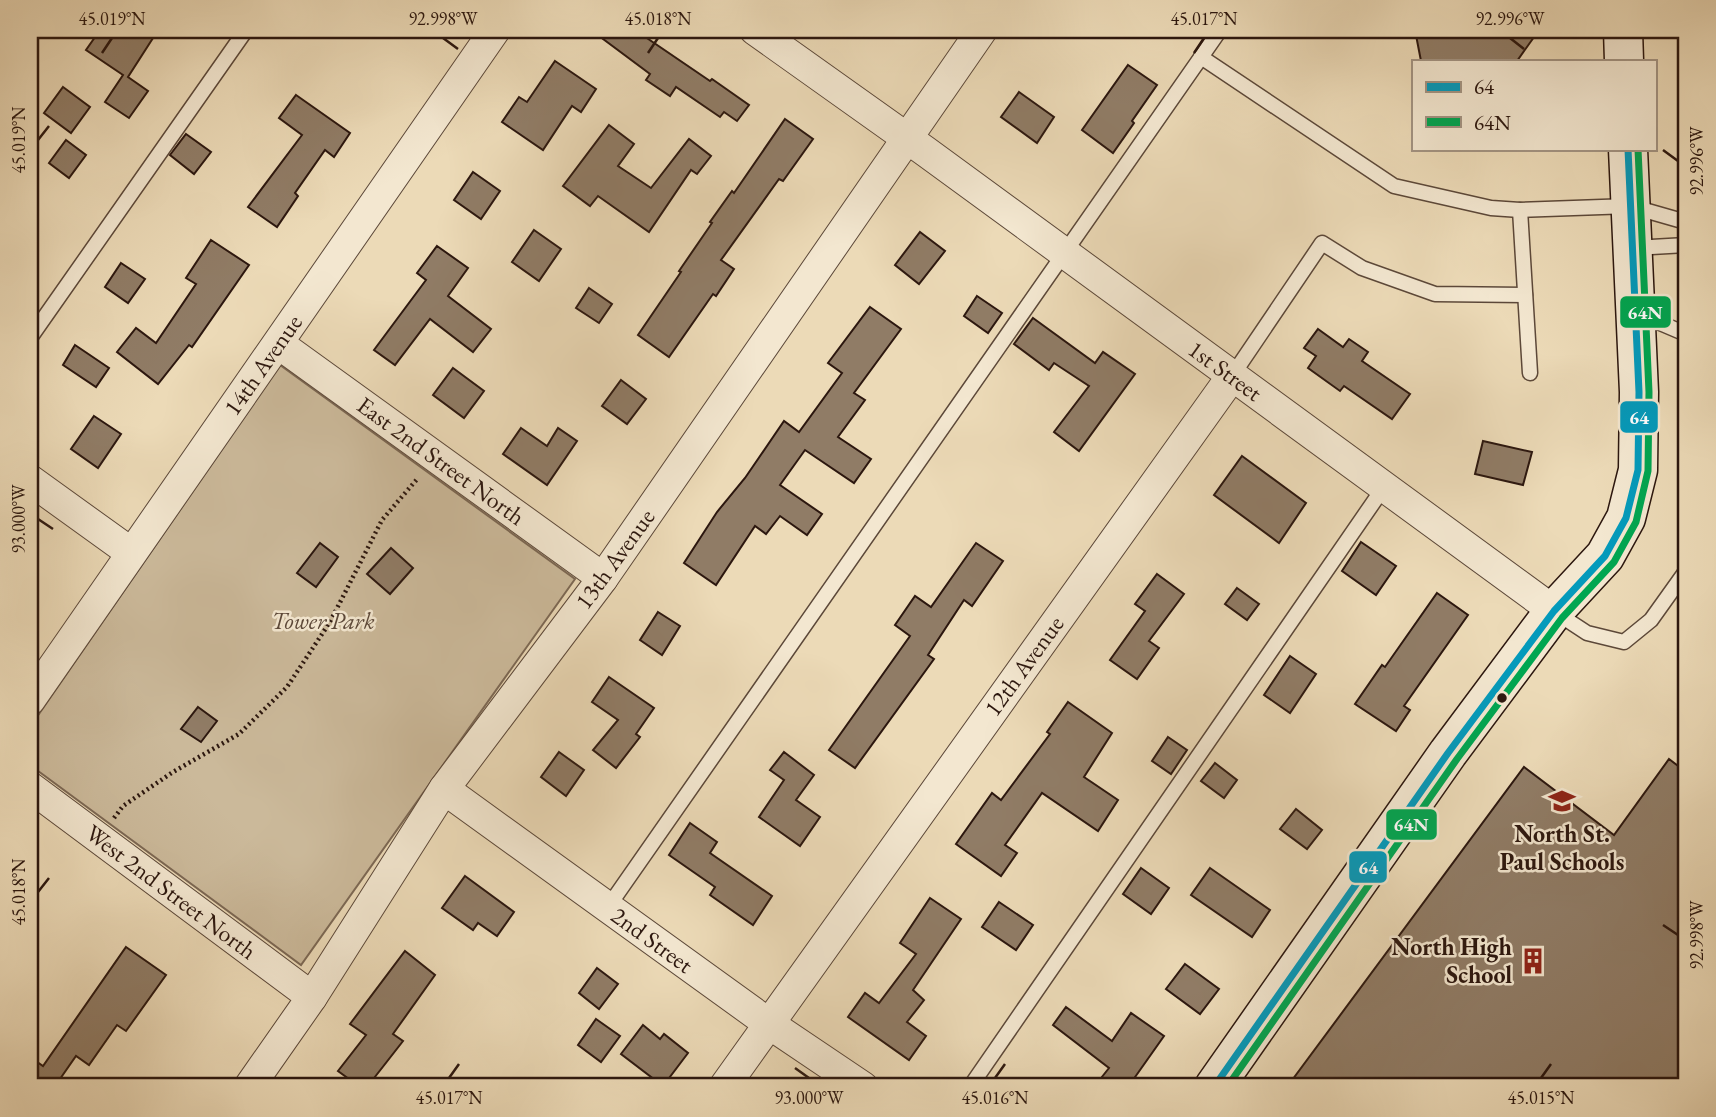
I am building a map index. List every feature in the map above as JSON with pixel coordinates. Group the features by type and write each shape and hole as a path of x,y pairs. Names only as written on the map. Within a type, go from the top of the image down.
{"street":[{"name":"14th Avenue","path":"30,700 130,552 279,344 495,30"},
{"name":"1st Street","path":"755,30 1554,611"},
{"name":"13th Avenue","path":"249,1087 312,997 444,789 603,578 982,30"},
{"path":"1623,30 1624,60"},
{"path":"1214,1087 1448,753 1554,611 1605,556 1626,518 1638,470 1639,393 1628,150"},
{"name":"East 2nd Street North","path":"279,344 603,578"},
{"name":"12th Avenue","path":"724,1087 1232,376"},
{"path":"30,480 130,552"},
{"name":"West 2nd Street North","path":"30,787 312,997"},
{"name":"2nd Street","path":"444,789 768,1023 863,1087"}],"lane":[{"path":"30,338 246,30"},
{"path":"608,907 1220,30"},
{"path":"1201,57 1394,186 1491,208 1520,210 1630,206 1686,222"},
{"path":"1520,210 1530,373"},
{"name":"12th Avenue","path":"1232,376 1322,243 1362,268 1435,294 1525,295"},
{"path":"1632,248 1686,246"},
{"path":"1635,312 1686,334"},
{"path":"970,1087 1384,488"},
{"name":"1st Street","path":"1554,611 1587,633 1625,642 1651,620 1686,571"}],"path":[{"path":"98,838 123,806 173,772 239,734 287,687 330,622 382,520 436,457"}],"green space":[{"name":"Tower Park","path":"280,365 575,579 301,965 30,765 30,727"}],"building":[{"path":"100,30 141,30 153,38 128,77 148,91 129,118 105,102 123,75 86,50"},
{"path":"591,30 635,30 749,105 737,121 724,112 720,117 676,87 670,96 646,80 650,74"},
{"path":"1415,30 1539,30 1518,60 1421,60"},
{"path":"555,61 596,89 581,112 572,106 543,150 502,122 519,97 527,102"},
{"path":"1128,65 1157,85 1113,153 1082,130"},
{"path":"63,87 90,107 71,133 44,113"},
{"path":"1019,92 1054,117 1037,143 1001,117"},
{"path":"296,95 350,133 334,157 325,150 295,193 298,196 277,227 248,207 302,135 279,118"},
{"path":"785,119 813,139 783,181 779,179 721,260 734,269 669,357 638,335 681,272 679,271 712,223 710,222 732,191 734,193"},
{"path":"609,125 634,144 618,166 651,188 689,139 711,156 697,174 691,170 649,232 598,196 590,206 563,186"},
{"path":"186,134 211,152 194,174 170,155"},
{"path":"66,140 86,155 69,178 49,163"},
{"path":"473,172 500,191 481,219 454,200"},
{"path":"534,230 561,249 539,281 512,262"},
{"path":"920,232 945,251 919,284 895,265"},
{"path":"211,240 249,265 192,347 189,345 158,384 117,352 136,328 156,343 196,284 186,278"},
{"path":"437,246 468,268 448,296 491,329 473,352 430,319 395,365 374,350 426,280 417,273"},
{"path":"121,263 145,279 128,303 105,287"},
{"path":"589,288 612,304 599,323 576,308"},
{"path":"977,296 1002,313 988,333 964,316"},
{"path":"870,307 901,329 854,393 865,400 838,437 871,459 854,483 805,450 780,485 822,514 807,535 780,516 766,534 755,526 716,585 684,563 717,512 745,478 784,421 799,432 842,373 828,363"},
{"path":"1033,318 1095,363 1103,352 1135,374 1079,451 1054,432 1089,386 1054,363 1049,370 1014,344"},
{"path":"1318,329 1343,347 1349,339 1368,352 1362,361 1410,394 1392,419 1344,386 1340,391 1308,368 1316,356 1304,348"},
{"path":"75,345 109,368 96,387 63,365"},
{"path":"453,368 484,391 464,418 433,395"},
{"path":"621,380 646,399 627,424 602,406"},
{"path":"94,416 121,434 98,468 71,449"},
{"path":"521,428 547,446 558,428 577,441 547,485 503,454"},
{"path":"1483,441 1532,452 1523,485 1475,474"},
{"path":"1242,456 1306,503 1279,543 1214,495"},
{"path":"1361,542 1396,566 1376,595 1342,571"},
{"path":"320,543 338,557 316,587 297,573"},
{"path":"976,543 1003,561 972,606 964,600 928,655 934,659 855,768 829,750 910,636 895,625 915,596 931,607"},
{"path":"391,548 413,568 390,594 367,574"},
{"path":"1157,574 1184,594 1149,641 1159,648 1137,679 1110,660 1145,611 1135,604"},
{"path":"1237,588 1259,604 1247,620 1225,604"},
{"path":"1437,593 1468,615 1404,706 1410,710 1396,731 1355,704 1382,665 1385,667"},
{"path":"658,612 680,626 662,655 640,640"},
{"path":"1290,656 1316,674 1290,713 1264,695"},
{"path":"609,677 654,708 636,734 640,737 616,768 593,750 618,720 592,702"},
{"path":"1068,702 1112,733 1084,777 1118,800 1098,831 1042,793 1005,845 1017,853 1001,876 956,844 992,793 1001,800 1050,734 1047,732"},
{"path":"198,707 217,721 201,742 181,729"},
{"path":"1168,737 1187,750 1171,774 1152,761"},
{"path":"559,752 584,770 566,796 541,777"},
{"path":"784,752 814,775 796,800 820,817 800,846 759,817 784,780 770,770"},
{"name":"North High School","path":"1669,759 1686,772 1686,1087 1287,1087 1524,767 1614,835"},
{"path":"1215,763 1237,780 1224,798 1201,781"},
{"path":"1296,809 1322,830 1307,849 1280,829"},
{"path":"690,823 717,842 710,853 772,896 753,925 710,895 715,887 669,855"},
{"path":"1141,868 1169,888 1151,914 1123,894"},
{"path":"1210,868 1270,910 1252,937 1191,895"},
{"path":"465,876 514,912 497,936 478,923 473,930 442,908"},
{"path":"930,898 961,919 913,990 924,1000 907,1022 926,1036 909,1060 848,1017 865,993 879,1003 916,954 900,943"},
{"path":"999,902 1033,925 1016,950 982,927"},
{"path":"126,947 166,975 126,1031 117,1025 89,1065 76,1056 60,1079 72,1087 30,1087 30,1057 43,1066"},
{"path":"405,951 435,975 393,1034 403,1041 367,1087 360,1087 338,1071 366,1035 350,1024"},
{"path":"1185,964 1219,989 1200,1014 1166,989"},
{"path":"597,968 618,984 599,1009 579,993"},
{"path":"1066,1007 1112,1041 1131,1013 1164,1036 1128,1087 1094,1087 1109,1068 1053,1025"},
{"path":"596,1019 620,1036 601,1062 578,1045"},
{"path":"643,1025 660,1039 664,1034 688,1053 663,1086 621,1054"}],"transit line":[{"name":"64","path":"1214,1087 1448,753 1554,611 1605,556 1626,518 1638,470 1639,392 1628,150"},
{"name":"64N","path":"1227,1087 1457,759 1562,618 1614,562 1636,522 1648,471 1649,392 1638,150"}],"place":[{"name":"North St. Paul Schools","path":"1562,801"},
{"name":"North High School","path":"1533,961"}]}
